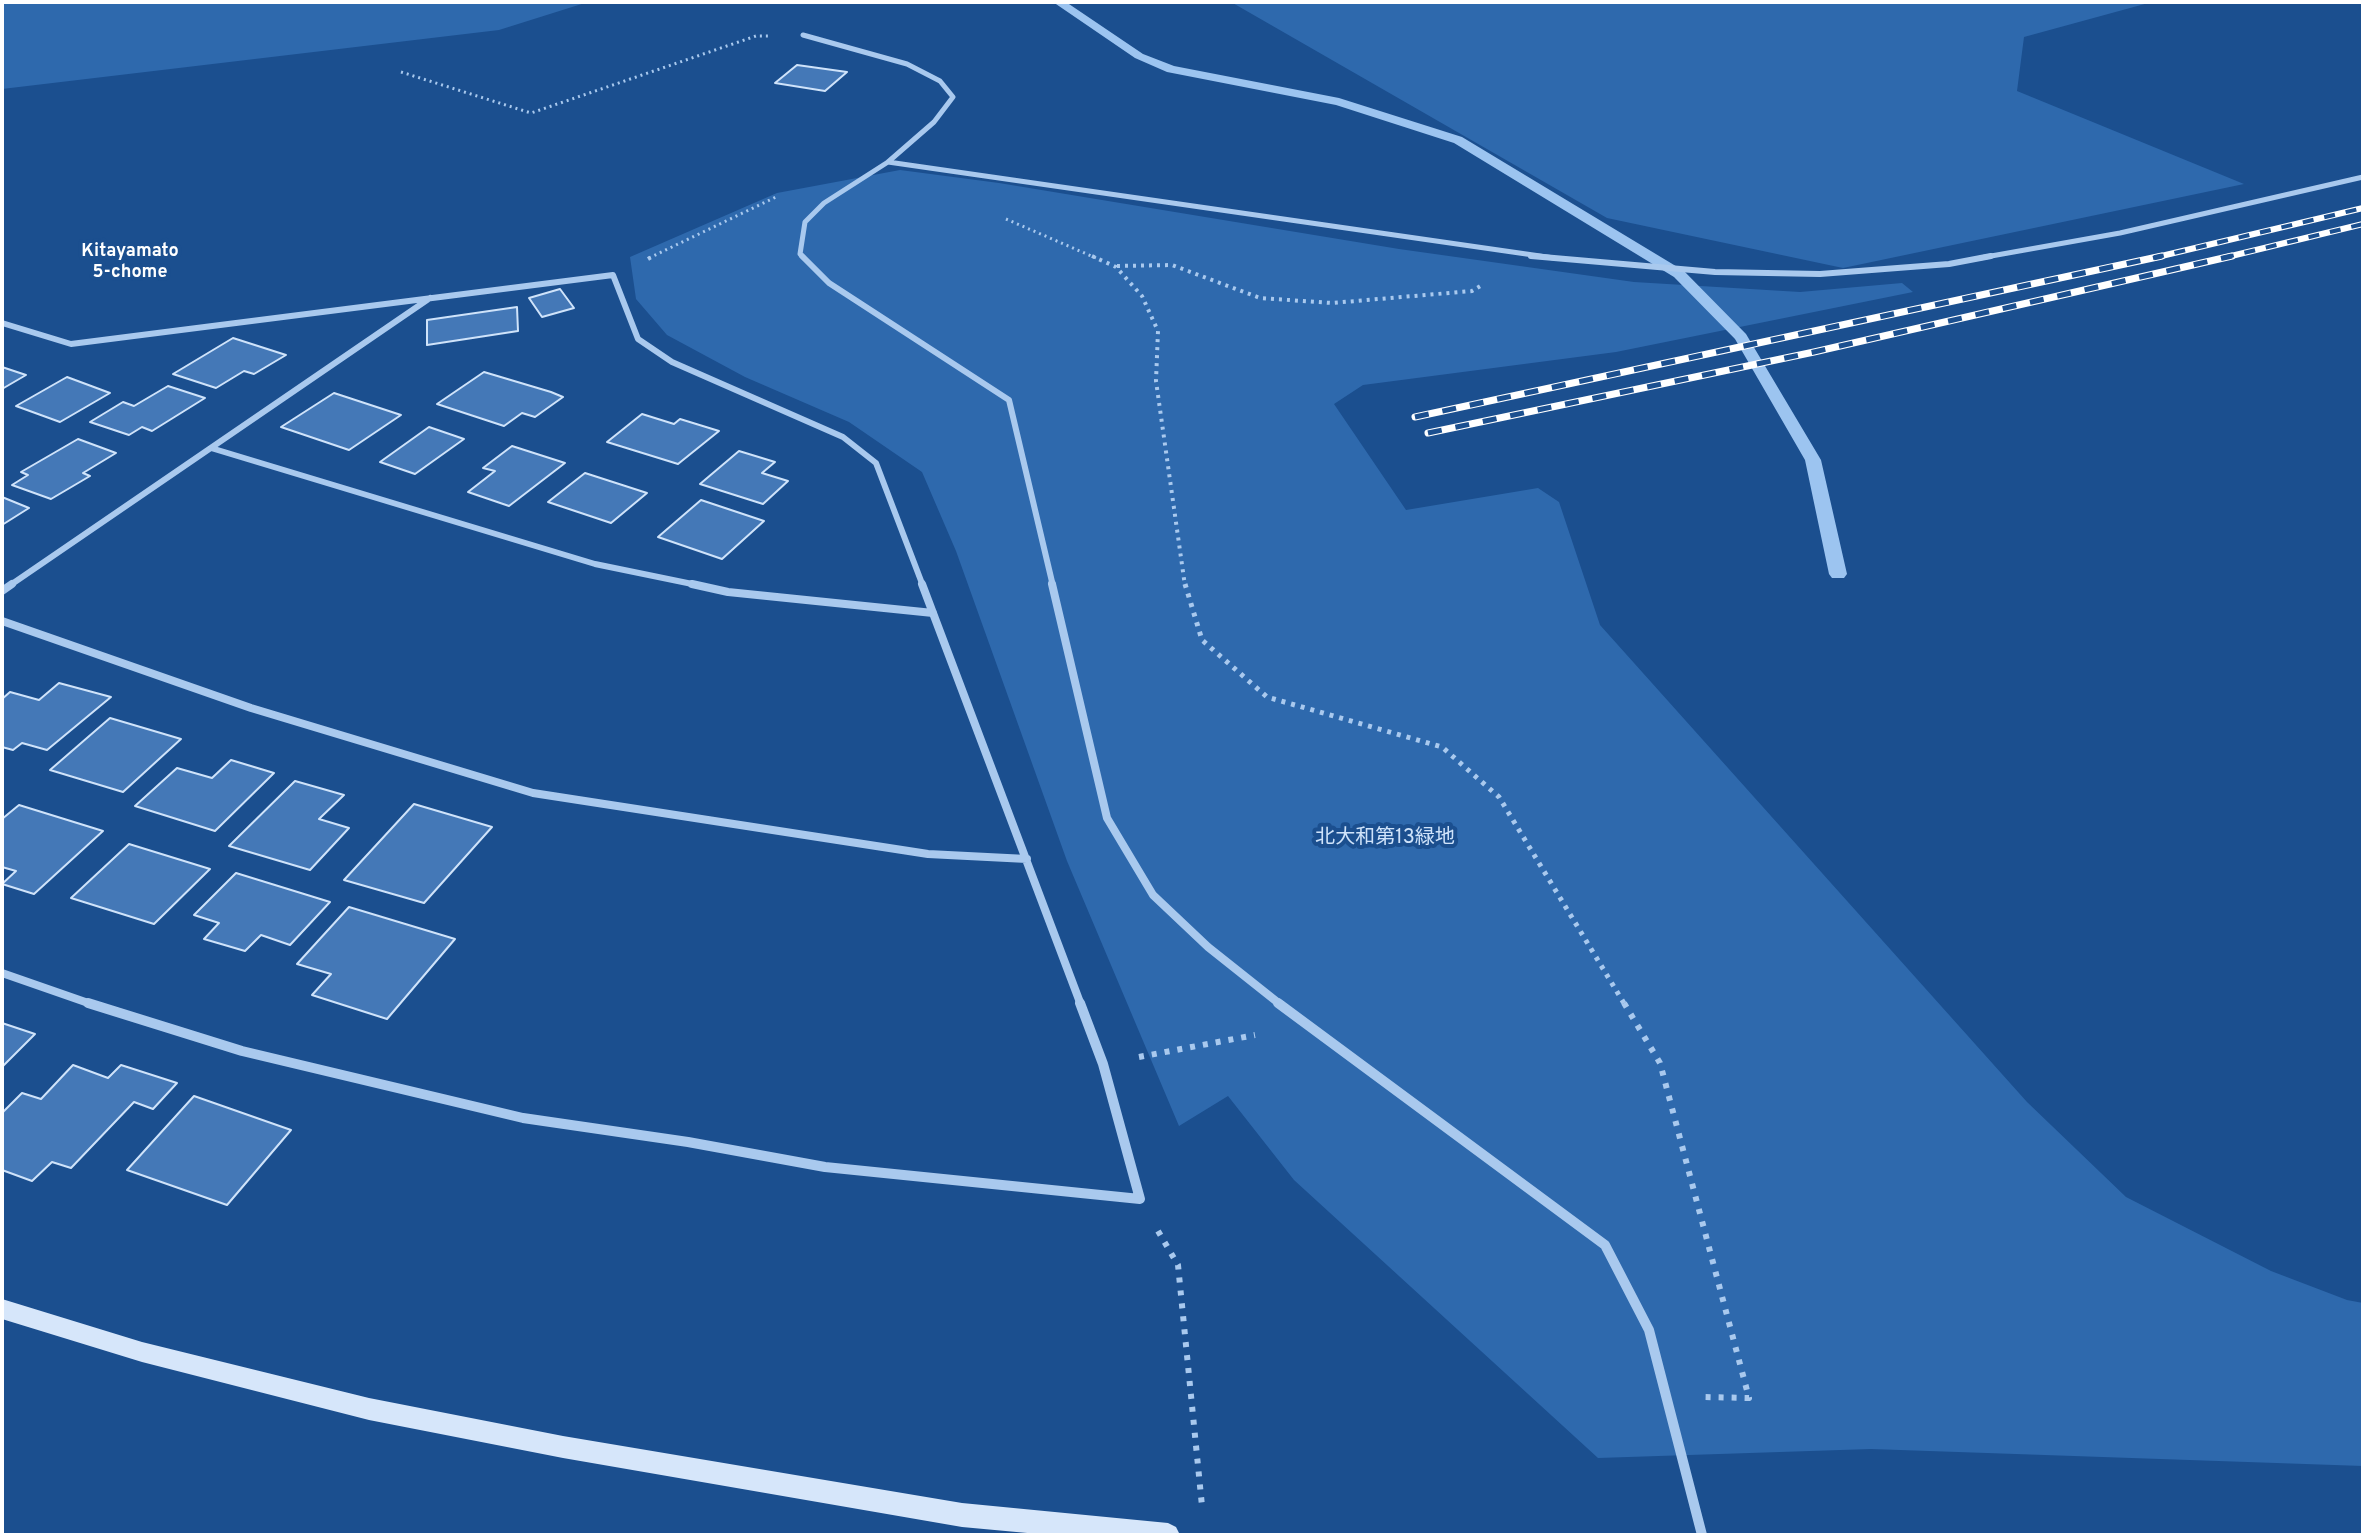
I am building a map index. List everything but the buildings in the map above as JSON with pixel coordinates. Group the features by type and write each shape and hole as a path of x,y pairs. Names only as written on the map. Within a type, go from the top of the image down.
{"street":[{"path":"803,35 907,64 940,81 953,97 934,122 888,162 824,203 805,222 800,254 829,283 1009,400 1107,818 1153,895 1208,947 1306,1025 1605,1245 1649,1330 1702,1535"},
{"path":"888,162 1527,256 1715,272 1805,274 1949,264 2120,233 2363,177"},
{"path":"2,323 71,344 613,275 638,339 684,368 843,437 876,463 1103,1064 1140,1199 825,1167 688,1142 523,1118 242,1051 2,973"},
{"path":"2,591 432,297"},
{"path":"211,448 595,564 728,592 933,613"},
{"path":"2,621 251,708 533,793 928,854 1027,859"},
{"path":"2,1309 142,1352 369,1409 563,1447 962,1515 1168,1535"}],"path":[{"path":"401,72 531,113 756,36 803,35"},
{"path":"613,275 780,195 824,203"},
{"path":"1003,218 1116,267 1142,296 1158,331 1156,381 1178,536 1187,598 1202,640 1267,697 1442,747 1499,797 1660,1063 1749,1398 1666,1396"},
{"path":"1116,267 1172,265 1260,298 1332,303 1472,291 1527,256"},
{"path":"1103,1064 1306,1025"},
{"path":"1140,1199 1178,1265 1204,1521"}],"green space":[{"path":"2,2 588,2 499,30 2,89"},
{"path":"1231,2 2152,2 2024,37 2017,91 2244,184 1843,268 1607,218"},
{"name":"北大和第13緑地","path":"900,170 999,183 1399,249 1634,282 1800,292 1902,283 1913,292 1616,352 1363,385 1334,404 1406,510 1538,488 1559,502 1600,625 2027,1102 2126,1197 2271,1271 2347,1300 2363,1303 2363,1466 1871,1449 1598,1458 1294,1180 1228,1096 1179,1126 1067,861 956,551 922,472 849,422 745,377 667,335 636,299 630,257 777,193"}],"waterway":[{"path":"1059,2 1139,56 1171,69 1339,102 1458,140 1679,274 1741,337 1813,460 1838,574"}],"railway":[{"path":"2156,257 2363,208"},
{"path":"2223,258 2363,224"},
{"path":"2156,257 2162,256"},
{"path":"1428,433 1814,352 2232,256"},
{"path":"1415,417 2156,257"}],"district":[{"name":"Kitayamato 5-chome","path":"130,262"}]}
